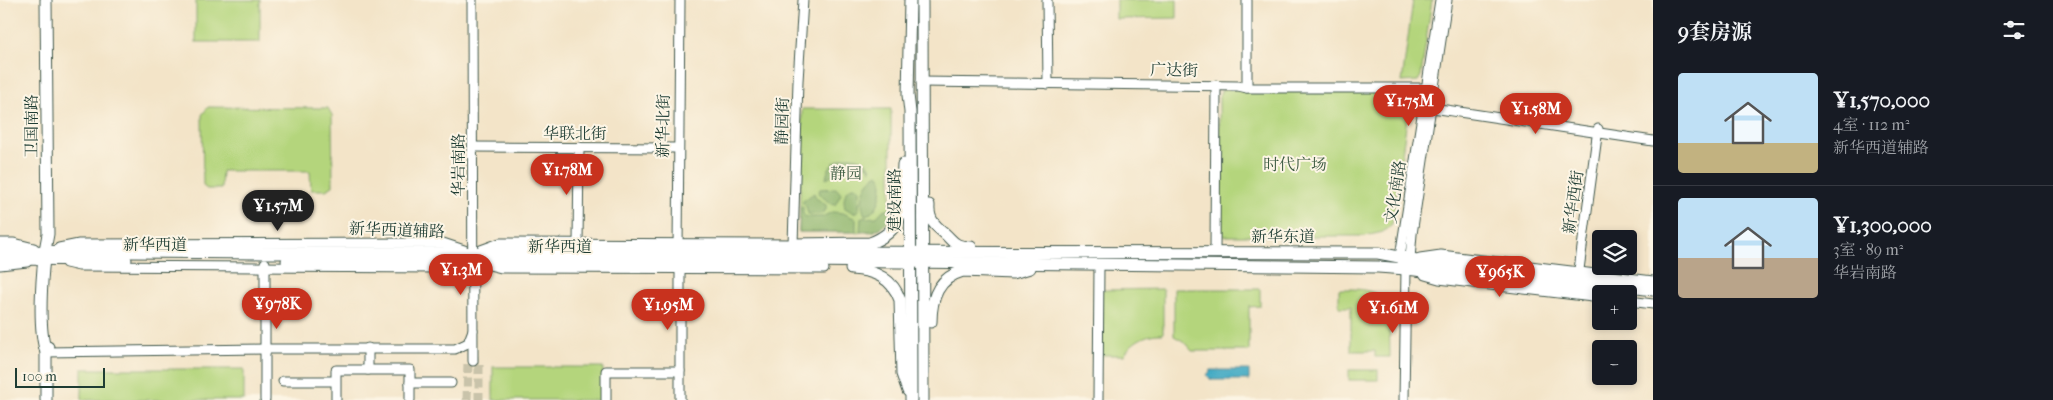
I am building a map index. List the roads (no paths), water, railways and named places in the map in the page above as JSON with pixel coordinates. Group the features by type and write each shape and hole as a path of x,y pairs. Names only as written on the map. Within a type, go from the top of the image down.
{"main road":[{"name":"卫国南路","path":"46,0 48,234 42,342 46,352 46,400"},
{"name":"建设南路","path":"910,0 908,95 910,112 911,400"},
{"name":"建设南路","path":"922,0 921,82 924,115 922,134 923,400"},
{"path":"778,252 793,244 870,243 881,239 896,226 901,212 904,129 908,95"},
{"path":"924,115 929,143 928,211 934,226 951,242 957,245 1005,247 1022,252"},
{"name":"新华西道","path":"0,251 46,256 265,264 472,257"},
{"name":"新华西道","path":"0,259 46,256 679,256 778,252 910,257"},
{"name":"新华东道","path":"923,258 1022,252 1378,253 1405,261 1592,289"},
{"name":"新华西道","path":"679,256 801,261 910,257"},
{"name":"新华东道","path":"910,257 1099,265 1405,261 1578,276 1653,290"},
{"path":"801,261 824,269 872,272 892,284 900,300 902,374 911,400"},
{"path":"929,400 931,307 938,287 948,278 963,271 1013,273 1041,264"},
{"path":"1637,295 1653,297"}],"street":[{"name":"华岩南路","path":"472,0 473,361"},
{"name":"新华北街","path":"680,0 678,148 680,400"},
{"name":"静园街","path":"793,244 798,81 803,0"},
{"path":"1047,0 1048,84"},
{"path":"1246,0 1248,88"},
{"name":"文化南路","path":"1428,105 1427,88 1440,0"},
{"name":"文化南路","path":"1404,400 1405,261 1446,0"},
{"name":"广达街","path":"921,82 1248,88 1427,88"},
{"path":"1215,252 1216,86"},
{"path":"1428,105 1653,140"},
{"name":"新华西街","path":"1578,276 1598,130"},
{"name":"华联北街","path":"473,147 678,148"},
{"path":"578,148 578,244"},
{"path":"0,244 14,244 46,256"},
{"path":"472,257 500,244 578,244 679,256 824,269"},
{"path":"679,256 793,244"},
{"path":"0,265 14,265 46,256"},
{"path":"1405,261 1439,279 1592,297"},
{"path":"265,264 265,400"},
{"path":"1098,400 1099,265"},
{"path":"1578,276 1653,281"},
{"path":"1637,302 1653,304"},
{"path":"46,352 368,348 455,349 468,343 473,330"},
{"path":"368,348 368,370"},
{"path":"336,400 336,370 410,370 410,400"},
{"path":"606,400 606,370 680,371"},
{"path":"283,381 335,381"},
{"path":"410,383 451,383"}],"water":[{"path":"1211,370 1249,370 1249,380 1211,380 1207,375"}],"tunnel":[{"path":"467,400 468,361 479,361 479,400"}],"park label":[{"name":"时代广场","path":"1295,164"},
{"name":"静园","path":"846,173"}]}
